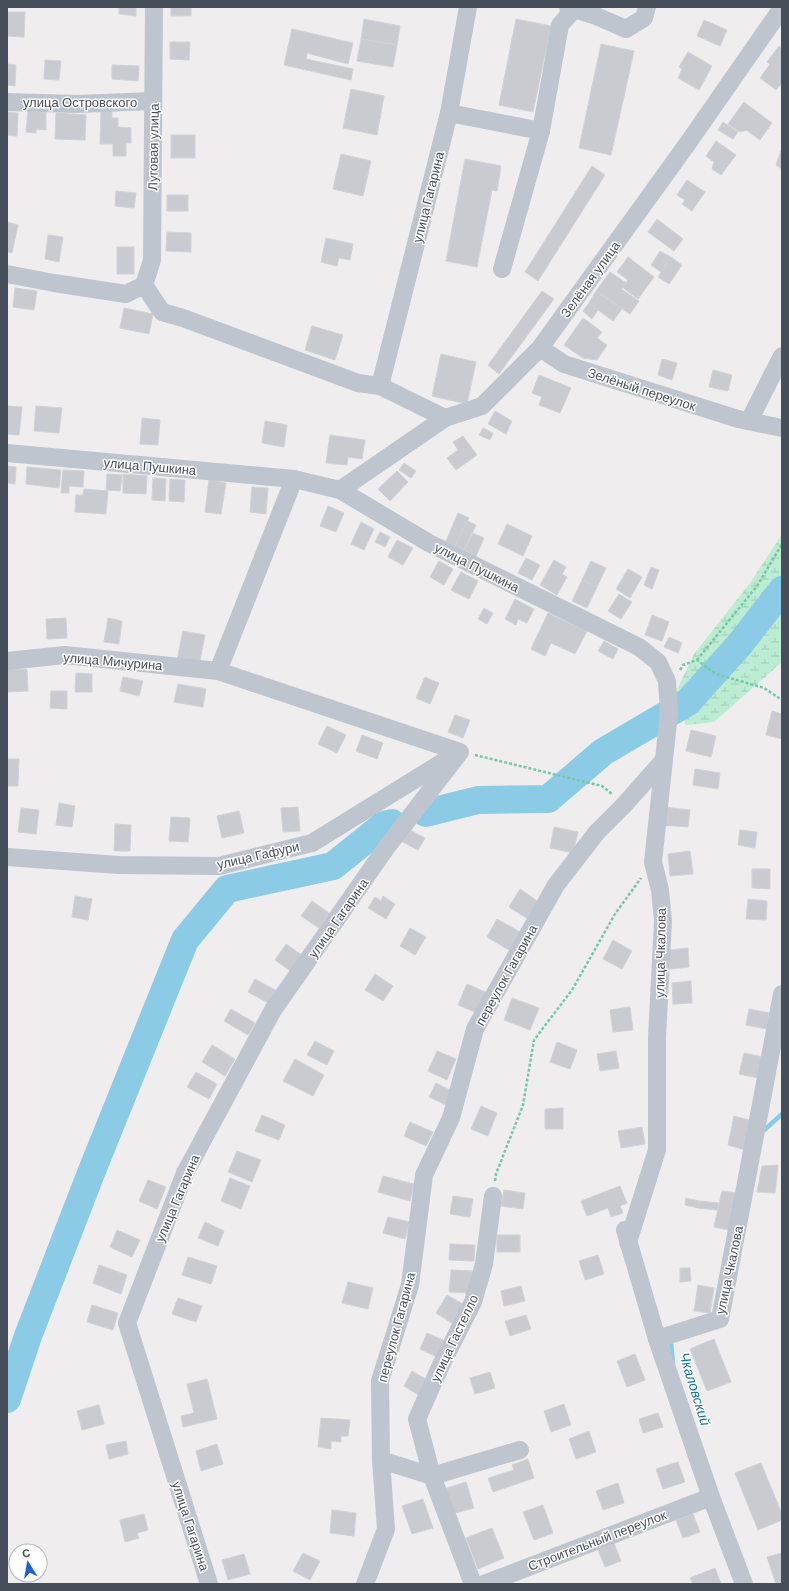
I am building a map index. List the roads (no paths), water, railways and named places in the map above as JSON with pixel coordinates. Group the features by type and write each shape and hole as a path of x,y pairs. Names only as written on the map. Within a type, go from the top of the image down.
{"street":[{"name":"Луговая улица","path":"144,286 152,260 154,7"},
{"name":"улица Гагарина","path":"380,386 449,113 468,7"},
{"path":"502,269 541,131 560,25 573,8 626,29 644,18 647,7"},
{"name":"Зелёная улица","path":"340,490 444,418 482,406 540,348 693,136 782,8"},
{"name":"улица Островского","path":"7,102 77,104 153,101"},
{"path":"449,113 541,131"},
{"path":"7,274 126,294 144,286 162,312 183,318 358,383 380,386 444,418"},
{"name":"Зелёный переулок","path":"540,348 564,364 749,421 782,428"},
{"path":"749,421 782,356"},
{"name":"улица Пушкина","path":"7,453 294,479 340,490 429,543 639,647 658,662"},
{"path":"218,671 294,479"},
{"name":"улица Мичурина","path":"7,661 65,655 218,671 460,752"},
{"name":"улица Чкалова","path":"628,1242 657,1150 657,1037 663,921 660,890 653,862 669,713 668,688 658,662"},
{"name":"улица Гагарина","path":"209,1584 126,1323 185,1173 273,1010 386,848 460,752"},
{"name":"улица Гафури","path":"7,857 119,865 219,866 312,843 460,752"},
{"name":"переулок Гагарина","path":"365,1584 386,1529 381,1460 380,1382 410,1286 424,1175 451,1118 475,1028 556,885 597,832 625,804 663,761"},
{"name":"улица Чкалова","path":"657,1338 720,1319 782,994"},
{"name":"улица Гастелло","path":"472,1584 432,1476 417,1419 441,1365 473,1302 484,1264 493,1196"},
{"path":"622,1220 657,1338 711,1497 744,1584"},
{"path":"381,1460 432,1476 520,1450"},
{"name":"Строительный переулок","path":"484,1584 711,1497"}],"waterway":[{"path":"426,813 478,800 548,799 603,752 688,702 740,644 782,590"},
{"path":"7,1399 28,1336 91,1173 185,940 227,889 333,866 384,825 392,823"},
{"name":"Чкаловский","path":"762,1132 782,1114"},
{"name":"Чкаловский","path":"673,1363 671,1342 674,1340"}]}
